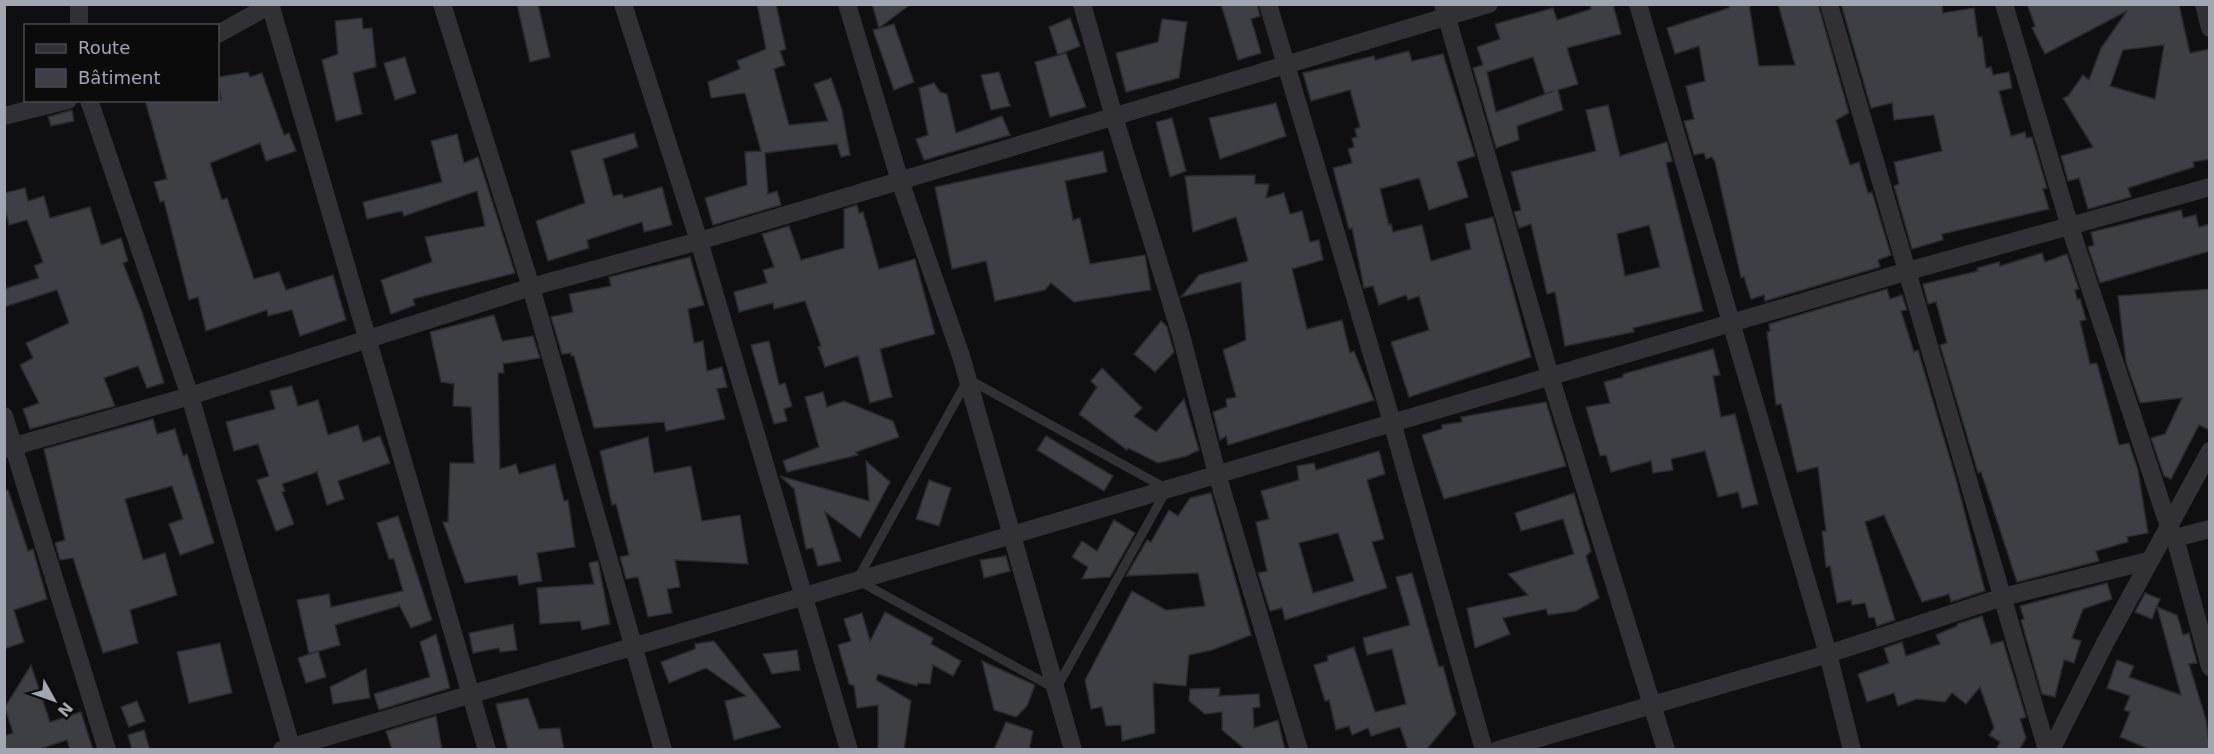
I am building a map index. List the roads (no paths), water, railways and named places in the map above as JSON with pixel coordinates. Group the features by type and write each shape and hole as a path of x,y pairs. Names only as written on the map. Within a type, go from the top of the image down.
{"street":[{"path":"79,4 80,24"},
{"path":"442,4 531,287 663,750"},
{"path":"623,4 699,241 849,750"},
{"path":"847,4 900,181 968,380 1073,750"},
{"path":"1082,4 1113,117 1181,335 1217,474 1299,750"},
{"path":"1268,4 1392,422 1484,750"},
{"path":"9,447 190,396 531,287 699,241 1286,65 1445,11 1489,4"},
{"path":"1638,4 1828,654 1852,750"},
{"path":"1829,4 2049,750"},
{"path":"2004,4 2070,227 2171,531 2210,667"},
{"path":"2204,4 2210,28"},
{"path":"219,32 271,5 487,750"},
{"path":"1445,11 1550,376 1666,750"},
{"path":"4,116 60,102"},
{"path":"90,102 190,396 288,749 471,693 1730,323 2210,187"},
{"path":"4,416 9,447 107,750"},
{"path":"2049,750 2148,561 2171,531 2210,451"},
{"path":"2171,531 2210,529"},
{"path":"1498,750 1828,654 2003,597 2148,561"}],"lane":[{"path":"968,380 1167,489 1056,689 857,580 968,380"}]}
